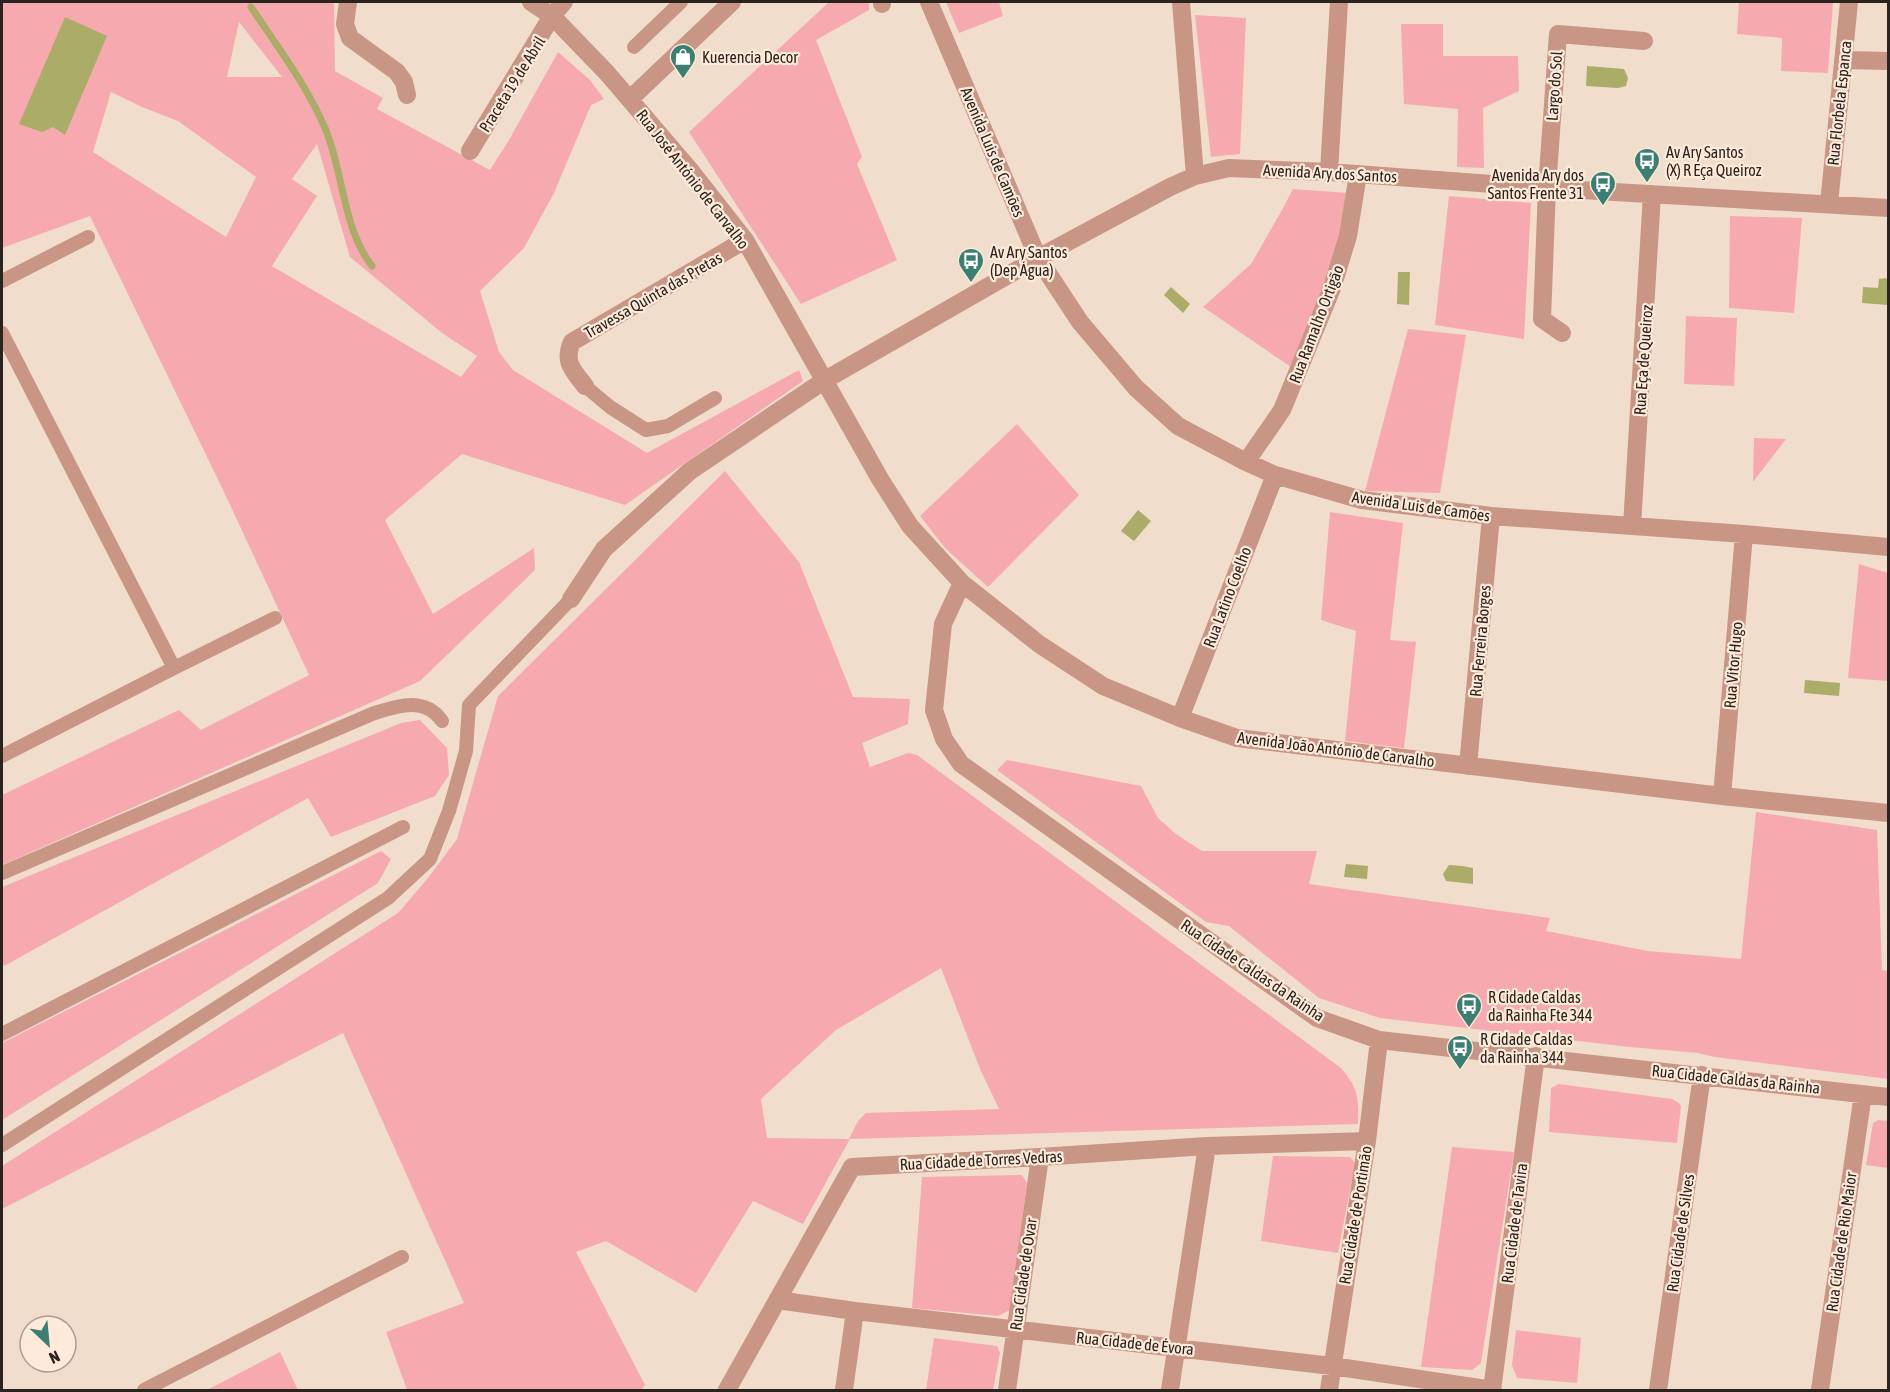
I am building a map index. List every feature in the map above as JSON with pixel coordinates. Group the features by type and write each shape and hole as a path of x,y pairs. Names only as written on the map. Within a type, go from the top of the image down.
{"street":[{"path":"348,2 345,24 350,38 398,72 404,82 407,95"},
{"name":"Rua José António de Carvalho","path":"531,2 552,16 630,99 745,240 825,380"},
{"name":"Praceta 19 de Abril","path":"470,151 552,16 564,2"},
{"path":"630,99 732,2"},
{"name":"Avenida Luis de Camões","path":"929,2 1038,258 1080,322 1136,388 1178,426 1275,476 1362,500 1491,516 1744,534 1888,548"},
{"path":"1181,2 1195,176"},
{"path":"1329,172 1339,2"},
{"name":"Rua Florbela Espanca","path":"1828,204 1848,2"},
{"name":"Largo do Sol","path":"1547,188 1558,34 1644,40"},
{"path":"1843,60 1888,61"},
{"name":"Avenida Ary dos Santos","path":"570,599 604,549 690,471 825,380 1038,258 1170,187 1195,176 1229,168 1329,172 1547,188 1888,208"},
{"name":"Rua Ramalho Ortigão","path":"1246,462 1282,410 1332,288 1348,236 1358,174"},
{"path":"1547,188 1542,319 1562,333"},
{"name":"Rua Eça de Queiroz","path":"1632,526 1652,194"},
{"name":"Travessa Quinta das Pretas","path":"585,386 570,365 567,352 572,342 745,240"},
{"name":"Avenida João António de Carvalho","path":"825,380 880,479 910,526 962,584 1039,644 1103,686 1180,718 1237,738 1722,796 1888,813"},
{"name":"Rua Latino Coelho","path":"1180,718 1275,476"},
{"name":"Rua Ferreira Borges","path":"1468,766 1491,516"},
{"name":"Rua Vitor Hugo","path":"1722,796 1744,534"},
{"name":"Rua Cidade Caldas da Rainha","path":"962,584 943,624 934,710 944,739 961,764 1317,1018 1379,1040 1888,1097"},
{"name":"Rua Cidade de Portimão","path":"1329,1390 1367,1141 1379,1040"},
{"name":"Rua Cidade de Tavira","path":"1492,1390 1536,1056"},
{"name":"Rua Cidade de Silves","path":"1658,1390 1702,1076"},
{"name":"Rua Cidade de Rio Maior","path":"1820,1390 1863,1094"},
{"name":"Rua Cidade de Torres Vedras","path":"727,1390 852,1167 1207,1146 1367,1141"},
{"path":"1170,1390 1207,1146"},
{"name":"Rua Cidade de Ovar","path":"1006,1390 1040,1157"},
{"name":"Rua Cidade de Évora","path":"777,1300 1332,1366 1492,1390"},
{"path":"844,1390 855,1311"}],"lane":[{"path":"634,47 681,2"},
{"path":"2,281 88,237"},
{"path":"2,333 174,668"},
{"path":"585,386 610,407 646,430 668,426 715,398"},
{"path":"2,1145 388,898 430,859 449,811 466,751 469,705 570,599"},
{"path":"2,756 274,618"},
{"path":"2,873 393,707 421,705 434,711 442,721"},
{"path":"2,1034 403,827"},
{"path":"144,1390 402,1257"}],"shaded area":[{"path":"2,2 334,2 335,71 383,98 377,109 490,170 558,52 590,80 604,99 591,105 554,193 524,248 480,291 499,352 513,370 647,453 799,370 803,381 625,505 462,454 385,520 433,614 534,548 535,570 420,681 2,865 2,795 179,710 201,730 309,675 225,494 90,216 2,248","holes":["239,22 282,77 227,77","111,92 178,121 256,177 226,237 93,152","317,144 350,257 442,333 477,356 461,377 272,266 317,196 292,179"]},
{"path":"829,2 869,2 869,10 816,40 862,157 857,164 897,260 801,304 689,132"},
{"path":"946,2 999,2 1003,16 959,33"},
{"path":"1739,2 1833,2 1828,73 1781,71 1782,38 1737,34"},
{"path":"1195,15 1246,18 1240,154 1211,157"},
{"path":"65,17 107,36 65,135 53,127 42,132 19,124"},
{"path":"1401,24 1443,24 1443,56 1518,56 1519,91 1483,108 1484,168 1457,167 1458,109 1404,104"},
{"path":"1587,66 1624,69 1628,78 1626,86 1618,88 1586,86"},
{"path":"1293,189 1349,193 1342,242 1291,367 1203,307 1251,264"},
{"path":"1449,196 1531,203 1524,339 1435,325"},
{"path":"1730,216 1802,218 1794,313 1729,308"},
{"path":"1398,272 1410,272 1409,305 1397,304"},
{"path":"1886,278 1888,305 1862,303 1863,287 1878,288 1879,279"},
{"path":"1171,287 1190,304 1183,313 1164,295"},
{"path":"1686,316 1737,318 1734,386 1684,384"},
{"path":"1408,329 1466,335 1440,493 1365,491"},
{"path":"1017,424 1079,495 988,587 945,548 920,516"},
{"path":"1754,438 1786,439 1753,482"},
{"path":"725,471 799,562 853,697 910,699 908,724 862,743 870,767 908,753 917,755 1341,1068 1351,1081 1356,1093 1358,1124 850,1139 803,1224 753,1201 696,1293 606,1241 576,1252 645,1385 641,1390 407,1390 386,1332 464,1303 343,1033 2,1209 2,1166 398,913 457,839 498,696","holes":["941,968 980,1069 999,1109 866,1113 858,1121 849,1139 767,1138 761,1099 836,1030"]},
{"path":"1138,510 1151,521 1134,541 1121,531"},
{"path":"1330,512 1403,523 1390,640 1416,642 1404,748 1345,741 1356,631 1321,620"},
{"path":"1859,564 1888,573 1888,681 1848,678"},
{"path":"1805,680 1840,683 1839,696 1804,693"},
{"path":"420,720 447,748 449,775 435,796 331,837 308,798 4,966 2,961 2,887 401,723"},
{"path":"1007,760 1141,786 1158,818 1176,834 1202,851 1317,851 1309,884 1550,918 1546,931 1648,951 1741,959 1756,812 1877,830 1882,970 1888,971 1888,1079 1698,1053 1380,1018 1319,998 1229,926 1206,922 997,770"},
{"path":"381,851 391,859 378,883 2,1120 2,1043"},
{"path":"1346,864 1368,866 1367,879 1344,877"},
{"path":"1449,865 1473,868 1473,884 1446,881 1443,874"},
{"path":"1559,1084 1672,1099 1681,1106 1677,1143 1549,1132 1551,1088"},
{"path":"1878,1120 1888,1121 1888,1168 1866,1165 1873,1123"},
{"path":"1452,1147 1514,1152 1481,1363 1472,1370 1421,1367"},
{"path":"1273,1156 1350,1157 1355,1163 1338,1253 1261,1241"},
{"path":"1022,1175 1027,1183 1010,1310 998,1316 912,1308 922,1177"},
{"path":"1516,1330 1581,1338 1577,1383 1517,1378 1512,1365"},
{"path":"934,1338 997,1346 1000,1353 993,1390 926,1390"},
{"path":"280,1352 298,1390 207,1390"}],"waterway":[{"path":"251,7 291,66 325,128 349,217 362,251 372,266"}],"place":[{"name":"Kuerencia Decor","path":"683,80"},
{"name":"Av Ary Santos (X) R Eça Queiroz","path":"1647,184"},
{"name":"Avenida Ary dos Santos Frente 31","path":"1603,207"},
{"name":"Av Ary Santos (Dep Água)","path":"971,284"},
{"name":"R Cidade Caldas da Rainha Fte 344","path":"1469,1029"},
{"name":"R Cidade Caldas da Rainha 344","path":"1460,1071"}]}
